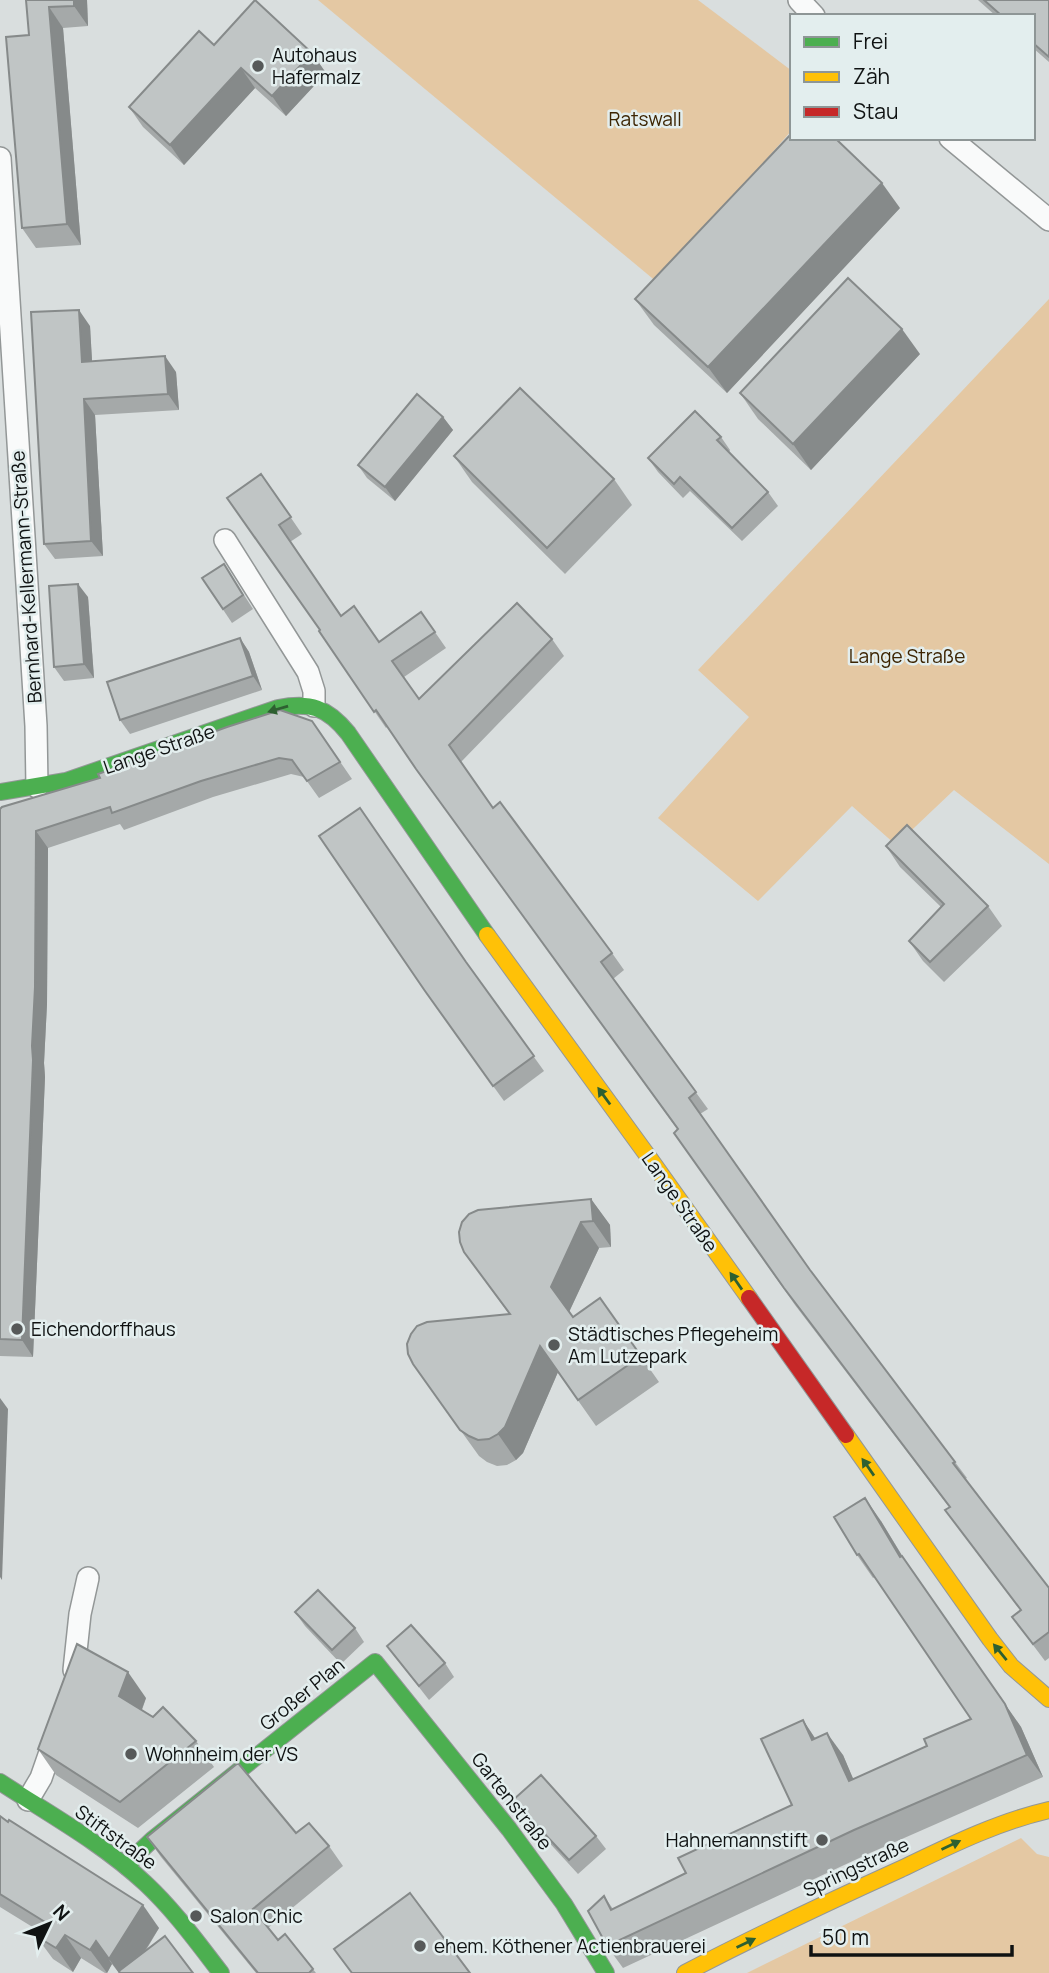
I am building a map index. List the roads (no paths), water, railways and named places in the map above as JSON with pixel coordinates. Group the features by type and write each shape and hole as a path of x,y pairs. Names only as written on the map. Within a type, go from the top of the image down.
{"main road":[{"name":"Lange Straße","path":"1,794 66,781 278,708 297,704 314,706 335,717 473,916 658,1171 989,1639 1011,1666 1049,1699"},
{"name":"Großer Plan","path":"127,1867 152,1840 374,1662"},
{"name":"Gartenstraße","path":"374,1662 509,1829 564,1904 606,1973"},
{"name":"Stiftstraße","path":"0,1782 127,1867 179,1918 221,1973"},
{"name":"Springstraße","path":"685,1973 999,1823 1049,1810"}],"street":[{"path":"799,0 812,14"},
{"path":"952,140 1049,220"},
{"name":"Bernhard-Kellermann-Straße","path":"0,158 36,726 37,787"},
{"path":"225,540 308,672 314,691 314,706"},
{"path":"73,1686 80,1614 89,1578"},
{"path":"28,1800 41,1778 64,1712"}],"place":[{"name":"Autohaus Hafermalz","path":"258,66"},
{"name":"Eichendorffhaus","path":"17,1329"},
{"name":"Städtisches Pflegeheim Am Lutzepark","path":"554,1345"},
{"name":"Wohnheim der VS","path":"131,1754"},
{"name":"Hahnemannstift","path":"822,1840"},
{"name":"Salon Chic","path":"196,1916"},
{"name":"ehem. Köthener Actienbrauerei","path":"420,1946"}],"park label":[{"name":"Ratswall","path":"645,119"}]}
